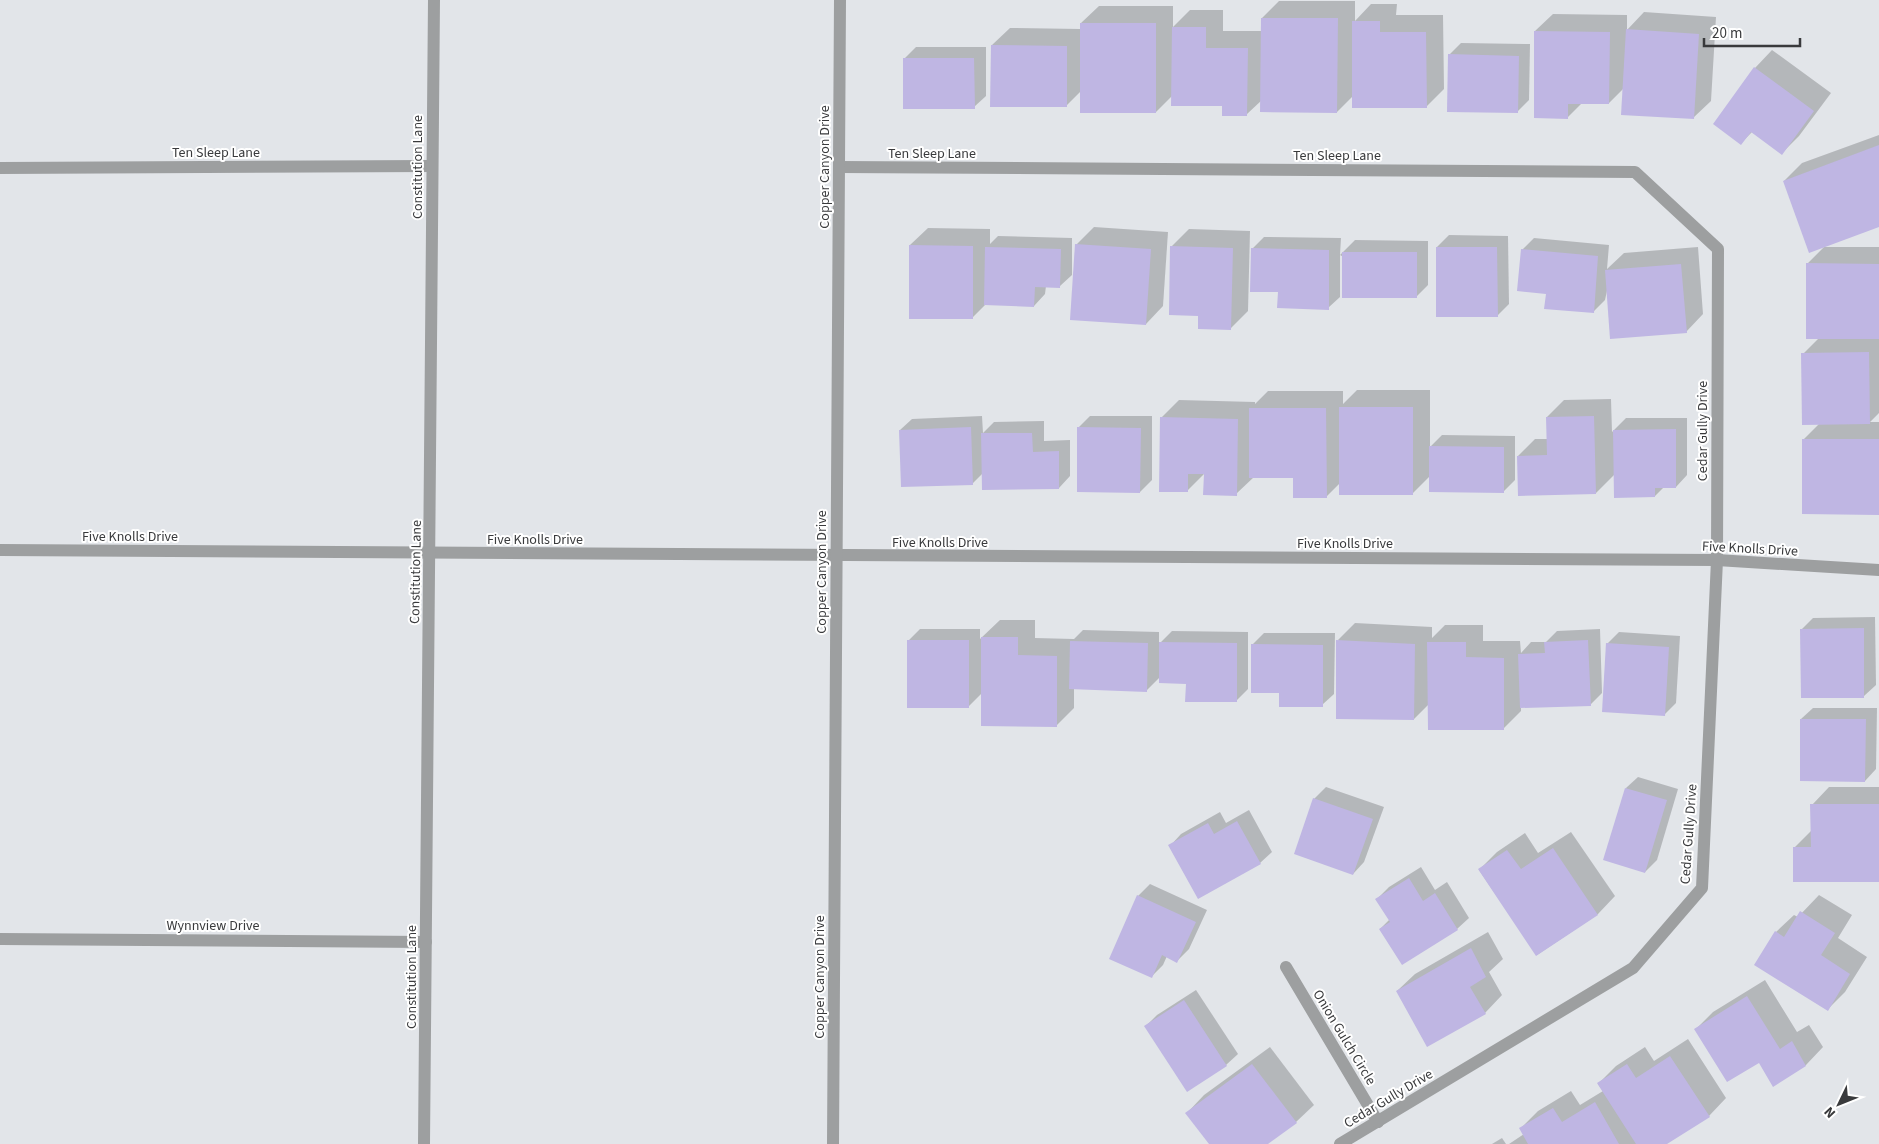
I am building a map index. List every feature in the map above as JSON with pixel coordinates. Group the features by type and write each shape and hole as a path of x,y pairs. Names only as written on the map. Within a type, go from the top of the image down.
{"street":[{"name":"Constitution Lane","path":"424,1144 434,0"},
{"name":"Copper Canyon Drive","path":"833,1144 840,0"},
{"name":"Ten Sleep Lane","path":"0,168 432,166"},
{"name":"Ten Sleep Lane","path":"839,167 1635,172 1718,250 1717,336"},
{"name":"Cedar Gully Drive","path":"1340,1144 1633,968 1702,888 1716,560 1717,336"},
{"name":"Five Knolls Drive","path":"0,550 1716,560 1879,570"},
{"name":"Wynnview Drive","path":"0,939 426,942"},
{"name":"Onion Gulch Circle","path":"1286,967 1378,1122"}],"building":[{"path":"1261,18 1338,18 1337,113 1260,112"},
{"path":"1352,21 1380,21 1380,32 1426,32 1427,108 1352,108"},
{"path":"1080,23 1156,23 1156,113 1080,113"},
{"path":"1172,27 1206,27 1206,48 1248,48 1247,116 1222,116 1222,106 1171,106"},
{"path":"1626,29 1699,34 1694,119 1621,115"},
{"path":"1534,31 1610,32 1609,104 1568,104 1568,119 1534,118"},
{"path":"991,45 1067,46 1067,107 990,107"},
{"path":"1448,54 1519,56 1518,113 1447,112"},
{"path":"903,58 974,58 975,109 903,109"},
{"path":"1754,67 1814,111 1782,155 1751,132 1741,145 1713,124"},
{"path":"1879,145 1879,227 1809,253 1783,181"},
{"path":"1075,244 1151,249 1146,325 1070,320"},
{"path":"909,245 973,246 973,319 909,319"},
{"path":"1170,246 1233,248 1231,330 1198,329 1198,316 1169,315"},
{"path":"985,247 1061,249 1060,288 1035,287 1034,307 984,305"},
{"path":"1436,247 1497,247 1498,317 1436,317"},
{"path":"1251,248 1329,250 1329,310 1277,308 1278,292 1250,292"},
{"path":"1521,249 1598,256 1594,313 1544,309 1546,294 1517,291"},
{"path":"1342,252 1417,252 1417,298 1342,298"},
{"path":"1806,263 1879,264 1879,339 1806,339"},
{"path":"1681,264 1687,333 1610,339 1605,270"},
{"path":"1869,352 1870,424 1802,425 1801,353"},
{"path":"1339,407 1413,407 1413,495 1339,495"},
{"path":"1249,408 1326,408 1327,498 1293,498 1293,478 1249,478"},
{"path":"1594,416 1596,494 1518,496 1517,456 1547,455 1546,417"},
{"path":"1160,417 1238,419 1237,496 1203,495 1204,474 1188,474 1188,492 1159,492"},
{"path":"971,427 973,485 901,487 899,430"},
{"path":"1077,427 1141,428 1140,493 1077,492"},
{"path":"1676,429 1676,488 1655,488 1655,497 1614,498 1613,430"},
{"path":"981,433 1032,433 1033,452 1059,451 1059,489 982,490"},
{"path":"1802,439 1879,439 1879,515 1802,514"},
{"path":"1429,446 1504,447 1504,493 1429,492"},
{"path":"1864,628 1864,698 1801,698 1800,629"},
{"path":"981,637 1018,637 1018,655 1057,656 1057,727 981,726"},
{"path":"907,640 969,640 969,708 907,708"},
{"path":"1336,640 1415,644 1414,720 1336,719"},
{"path":"1588,640 1591,706 1520,708 1518,654 1545,653 1544,642"},
{"path":"1070,641 1148,643 1147,692 1069,689"},
{"path":"1159,642 1237,643 1237,702 1185,702 1186,684 1159,683"},
{"path":"1427,642 1466,642 1466,657 1504,658 1504,730 1428,730"},
{"path":"1606,643 1669,647 1665,716 1602,712"},
{"path":"1251,644 1323,645 1323,707 1279,707 1279,693 1251,693"},
{"path":"1800,719 1866,719 1865,782 1800,781"},
{"path":"1625,788 1667,800 1645,873 1603,860"},
{"path":"1313,798 1373,819 1353,875 1294,854"},
{"path":"1810,804 1879,804 1879,882 1793,882 1793,847 1811,847"},
{"path":"1237,821 1261,864 1198,899 1168,845 1208,823 1214,834"},
{"path":"1553,848 1598,915 1536,956 1478,869 1507,850 1521,869"},
{"path":"1409,878 1423,901 1435,893 1458,930 1402,965 1379,929 1390,922 1375,899"},
{"path":"1137,895 1196,922 1177,963 1162,955 1152,978 1109,959"},
{"path":"1800,911 1835,933 1821,955 1850,974 1828,1011 1754,965 1775,931 1784,937"},
{"path":"1471,948 1486,977 1470,987 1486,1014 1427,1047 1396,991"},
{"path":"1747,996 1780,1049 1792,1041 1806,1066 1773,1087 1759,1063 1727,1082 1694,1029"},
{"path":"1184,1000 1227,1066 1187,1092 1144,1026"},
{"path":"1670,1056 1710,1117 1667,1144 1636,1144 1597,1083 1627,1064 1636,1078"},
{"path":"1252,1064 1297,1123 1268,1144 1209,1144 1185,1113"},
{"path":"1595,1102 1619,1144 1528,1144 1519,1128 1553,1108 1562,1122"}]}
